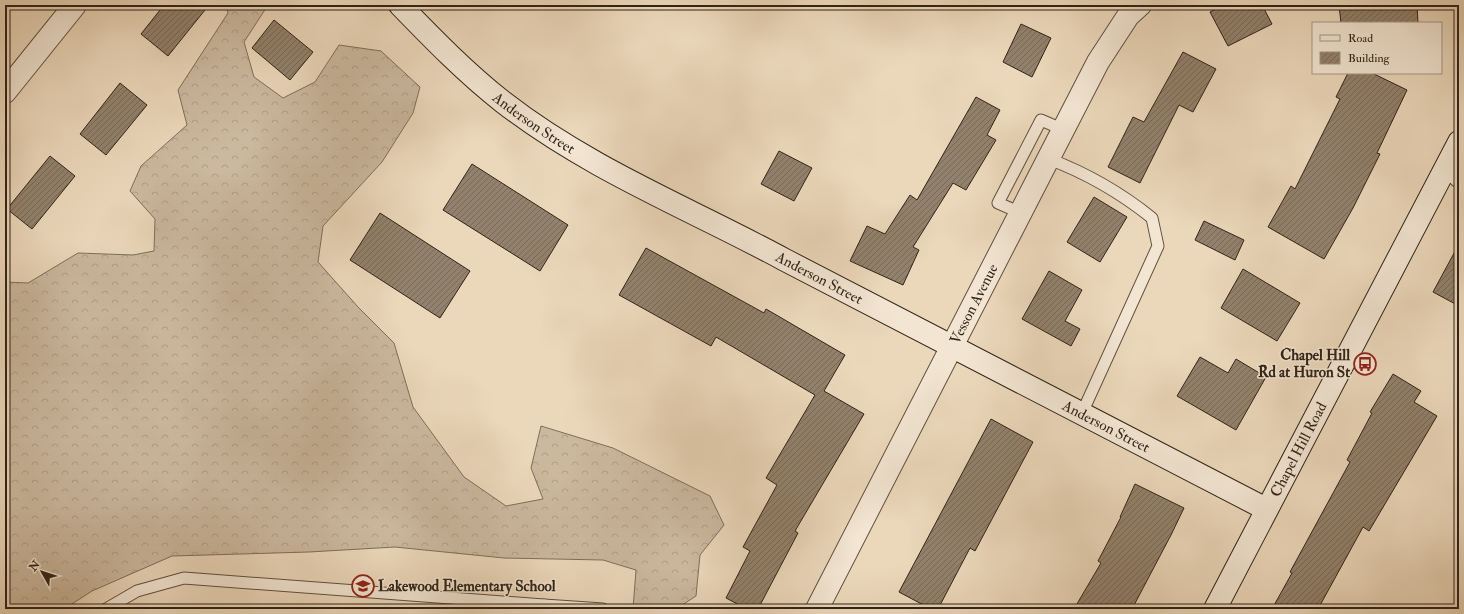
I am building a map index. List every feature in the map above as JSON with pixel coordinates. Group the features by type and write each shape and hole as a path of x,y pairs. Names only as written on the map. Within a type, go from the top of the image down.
{"street":[{"path":"5,92 75,5"},
{"name":"Anderson Street","path":"400,5 483,86 505,104 613,173 780,256 951,348 1082,413 1266,509"},
{"name":"Vesson Avenue","path":"817,609 1098,62 1128,16 1140,5"},
{"name":"Chapel Hill Road","path":"1215,609 1266,509 1454,170 1459,142"}],"lane":[{"path":"1021,213 998,203 1041,120 1064,130"},
{"path":"1049,159 1068,166 1126,197 1152,218 1158,246 1082,413"},
{"path":"106,609 137,591 184,578 544,607 603,609"}],"green space":[{"path":"226,5 268,5 244,42 254,77 283,98 315,82 339,45 381,51 420,87 413,113 382,162 323,226 318,262 358,307 394,343 413,407 464,477 506,506 543,499 531,468 541,426 613,448 710,496 724,525 700,555 696,596 676,609 633,609 636,570 603,560 504,558 395,547 309,552 172,556 92,591 64,609 5,609 5,282 28,283 78,253 133,255 154,251 155,219 130,191 141,166 187,125 178,90 228,13"}],"building":[{"path":"164,5 209,5 168,56 141,34"},
{"path":"1224,5 1262,5 1272,24 1228,46 1210,12"},
{"path":"1339,5 1417,5 1418,22 1341,22"},
{"path":"274,20 313,52 290,80 252,48"},
{"path":"1021,24 1051,38 1032,77 1003,62"},
{"path":"1183,52 1216,69 1193,112 1179,105 1140,183 1108,167 1133,117 1144,122"},
{"path":"1348,74 1374,74 1407,90 1377,153 1380,154 1353,208 1324,259 1268,227 1291,186 1295,189 1340,99 1336,97"},
{"path":"120,83 147,105 106,155 80,134"},
{"path":"976,97 1000,110 987,135 996,140 966,190 953,183 913,247 919,250 903,285 850,261 867,226 885,234 910,195 917,200"},
{"path":"779,151 812,168 794,201 761,184"},
{"path":"50,156 75,176 32,229 7,209"},
{"path":"472,164 568,225 540,271 443,210"},
{"path":"1094,197 1127,217 1100,262 1067,242"},
{"path":"380,213 470,271 440,318 350,260"},
{"path":"1204,221 1244,240 1235,260 1195,240"},
{"path":"1459,244 1459,306 1433,292"},
{"path":"646,248 764,313 766,309 845,355 824,391 864,414 795,531 798,533 758,609 747,609 726,598 750,551 743,547 777,485 766,478 815,395 716,337 711,346 619,295"},
{"path":"1243,269 1300,303 1277,341 1221,308"},
{"path":"1049,271 1082,290 1065,321 1080,329 1071,346 1022,319"},
{"path":"1200,357 1228,373 1236,359 1266,377 1236,430 1177,396"},
{"path":"1393,374 1421,391 1414,402 1437,416 1369,531 1363,527 1318,609 1272,609 1292,573 1290,572 1350,462 1347,460 1372,413 1370,412"},
{"path":"991,419 1033,442 975,551 970,548 938,609 931,609 899,592"},
{"path":"1135,484 1184,508 1171,535 1132,609 1074,609 1101,563 1098,561 1121,517"}],"place":[{"name":"Chapel Hill Rd at Huron St","path":"1365,364"},
{"name":"Lakewood Elementary School","path":"363,586"}]}
